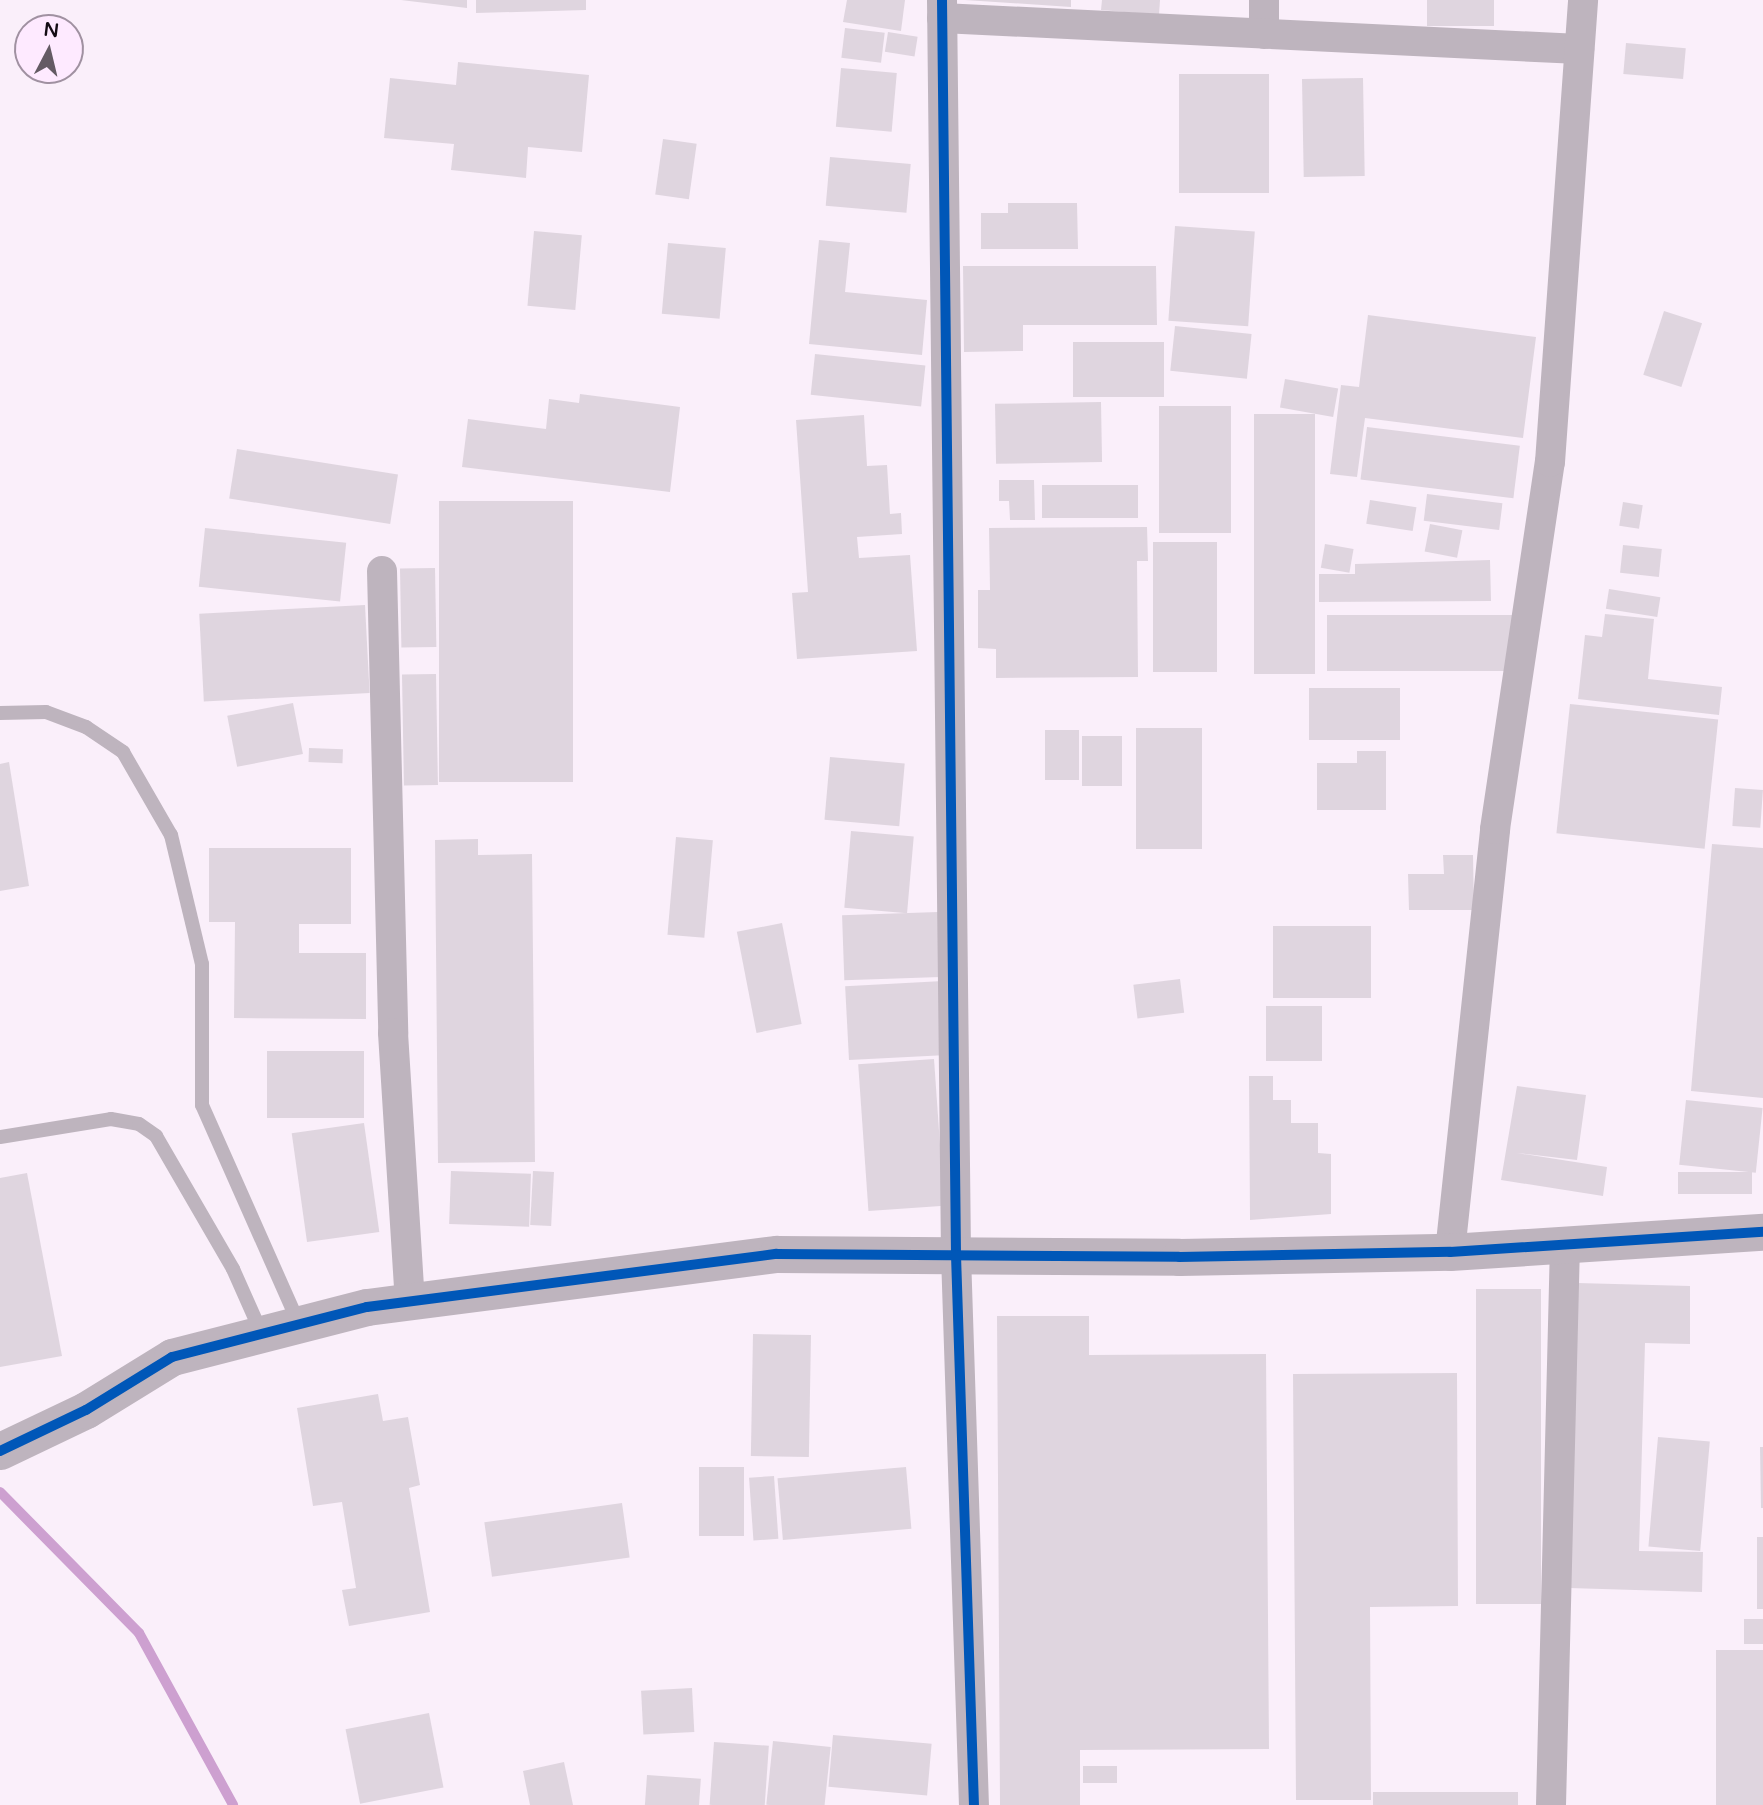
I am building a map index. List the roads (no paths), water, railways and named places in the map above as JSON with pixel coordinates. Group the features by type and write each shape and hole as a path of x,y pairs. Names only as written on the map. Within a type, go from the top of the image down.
{"street":[{"path":"1264,0 1264,34"},
{"path":"1450,1252 1495,829 1550,462 1583,0"},
{"path":"974,1805 956,1255 942,9 1264,34 1579,49"},
{"path":"382,571 393,1033 410,1301"},
{"path":"0,1451 86,1409 172,1357 299,1324 367,1307 777,1254 1450,1252 1763,1232"},
{"path":"1551,1805 1565,1246"}],"lane":[{"path":"0,713 46,712 86,727 123,752 171,835 202,964 202,1105 299,1324"},
{"path":"0,1137 111,1119 139,1124 156,1136 233,1269 262,1334"}],"waterway":[{"path":"0,1492 139,1633 233,1805"}]}
